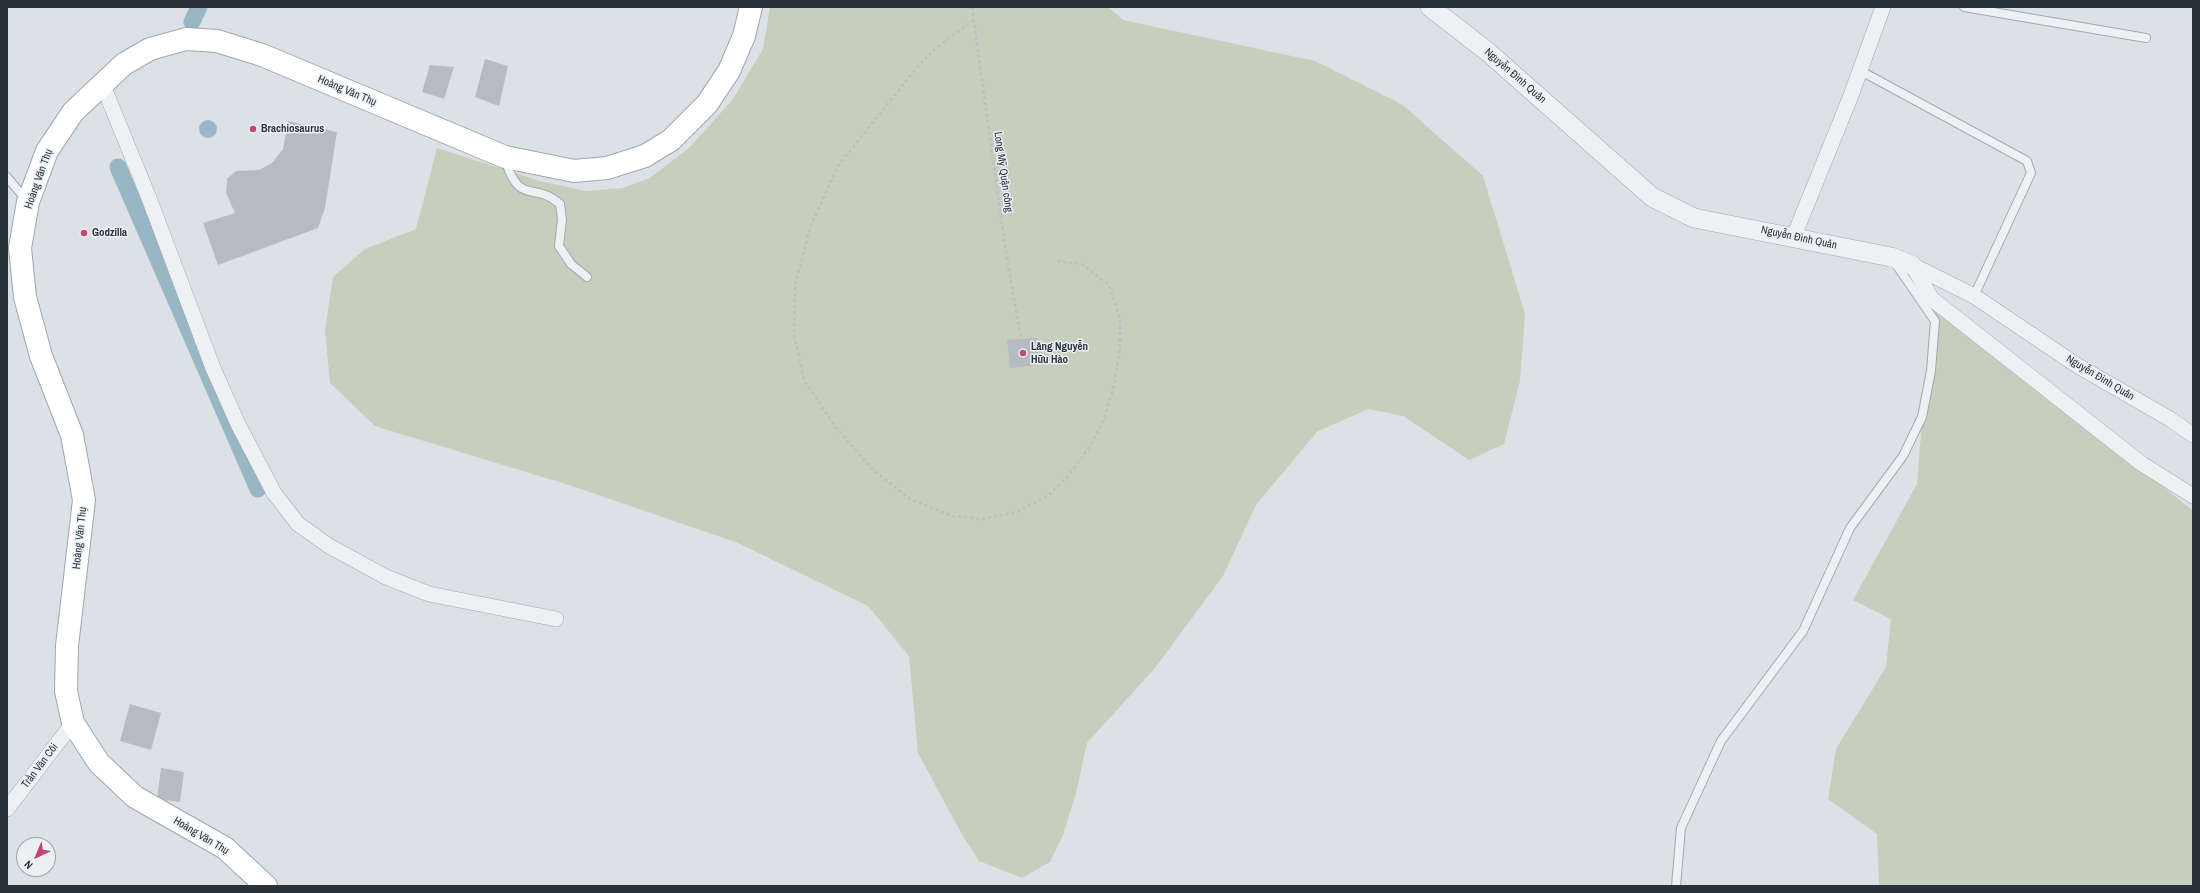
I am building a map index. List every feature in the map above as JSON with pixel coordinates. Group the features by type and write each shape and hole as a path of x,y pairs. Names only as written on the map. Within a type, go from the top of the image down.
{"main road":[{"name":"Hoàng Văn Thụ","path":"266,886 225,848 135,797 99,764 73,723 66,691 67,646 84,500 72,435 41,356 25,297 20,248 28,202 47,151 73,112 102,83 124,64 150,49 186,39 217,41 262,55 505,157 574,171 607,168 645,156 671,140 707,104 729,71 744,36 751,7"}],"street":[{"name":"Nguyễn Đình Quân","path":"1430,7 1488,52 1652,197 1694,218 1794,236 1891,257 1912,265 1974,296 2078,366 2170,419 2193,435"},
{"path":"1794,236 1883,7"},
{"path":"102,83 213,368 238,424 274,493 298,524 329,546 386,577 429,594 556,619"},
{"path":"1912,265 1932,299 2142,464 2193,496"},
{"path":"2170,419 2193,421"},
{"name":"Trần Văn Côi","path":"7,809 73,723"}],"lane":[{"path":"1964,7 2146,38"},
{"path":"1859,70 2027,161 2030,173 1974,296"},
{"path":"505,157 511,178 518,187 530,192 551,196 560,204 562,219 559,246 571,264 586,277"},
{"path":"7,177 28,202"},
{"path":"1676,886 1680,828 1721,741 1803,631 1850,528 1903,456 1922,417 1930,371 1935,321 1891,257"}],"path":[{"name":"Long Mỹ Quận công","path":"972,7 1005,246 1021,339"},
{"path":"974,20 936,48 918,66 838,166 811,225 795,285 794,334 804,380 835,426 872,469 910,498 952,516 983,519 1016,512 1048,496 1068,476 1088,449 1104,420 1114,385 1120,349 1120,318 1109,285 1082,264 1055,261"}],"green space":[{"path":"770,7 1108,7 1123,20 1315,61 1403,105 1483,176 1525,314 1520,381 1504,444 1469,460 1403,416 1368,409 1317,432 1256,505 1223,576 1155,668 1087,743 1076,793 1063,835 1050,862 1022,878 979,861 960,831 918,753 909,656 868,606 738,543 572,486 375,426 330,383 325,330 333,277 365,249 416,229 437,148 540,181 586,191 623,188 650,178 690,147 733,99 763,49"},
{"path":"1932,299 2193,511 2193,886 1879,886 1877,834 1828,799 1836,749 1886,667 1891,619 1853,600 1917,484"}],"water":[{"path":"208,120 214,123 217,129 214,135 208,138 202,135 199,129 202,123"}],"building":[{"path":"485,59 508,66 499,106 475,97"},
{"path":"430,65 454,67 444,99 422,92"},
{"path":"288,121 337,132 325,208 318,228 218,265 203,223 235,213 226,193 227,179 236,171 259,170 272,163 283,149"},
{"name":"Lăng Nguyễn Hữu Hào","path":"1037,338 1039,365 1010,368 1007,340"},
{"path":"130,704 161,713 151,750 120,741"},
{"path":"161,768 184,772 180,802 157,799"}],"waterway":[{"path":"192,22 199,7"},
{"path":"118,167 258,489"}],"place":[{"name":"Brachiosaurus","path":"253,129"},
{"name":"Godzilla","path":"84,233"},
{"name":"Lăng Nguyễn Hữu Hào","path":"1023,353"}]}
